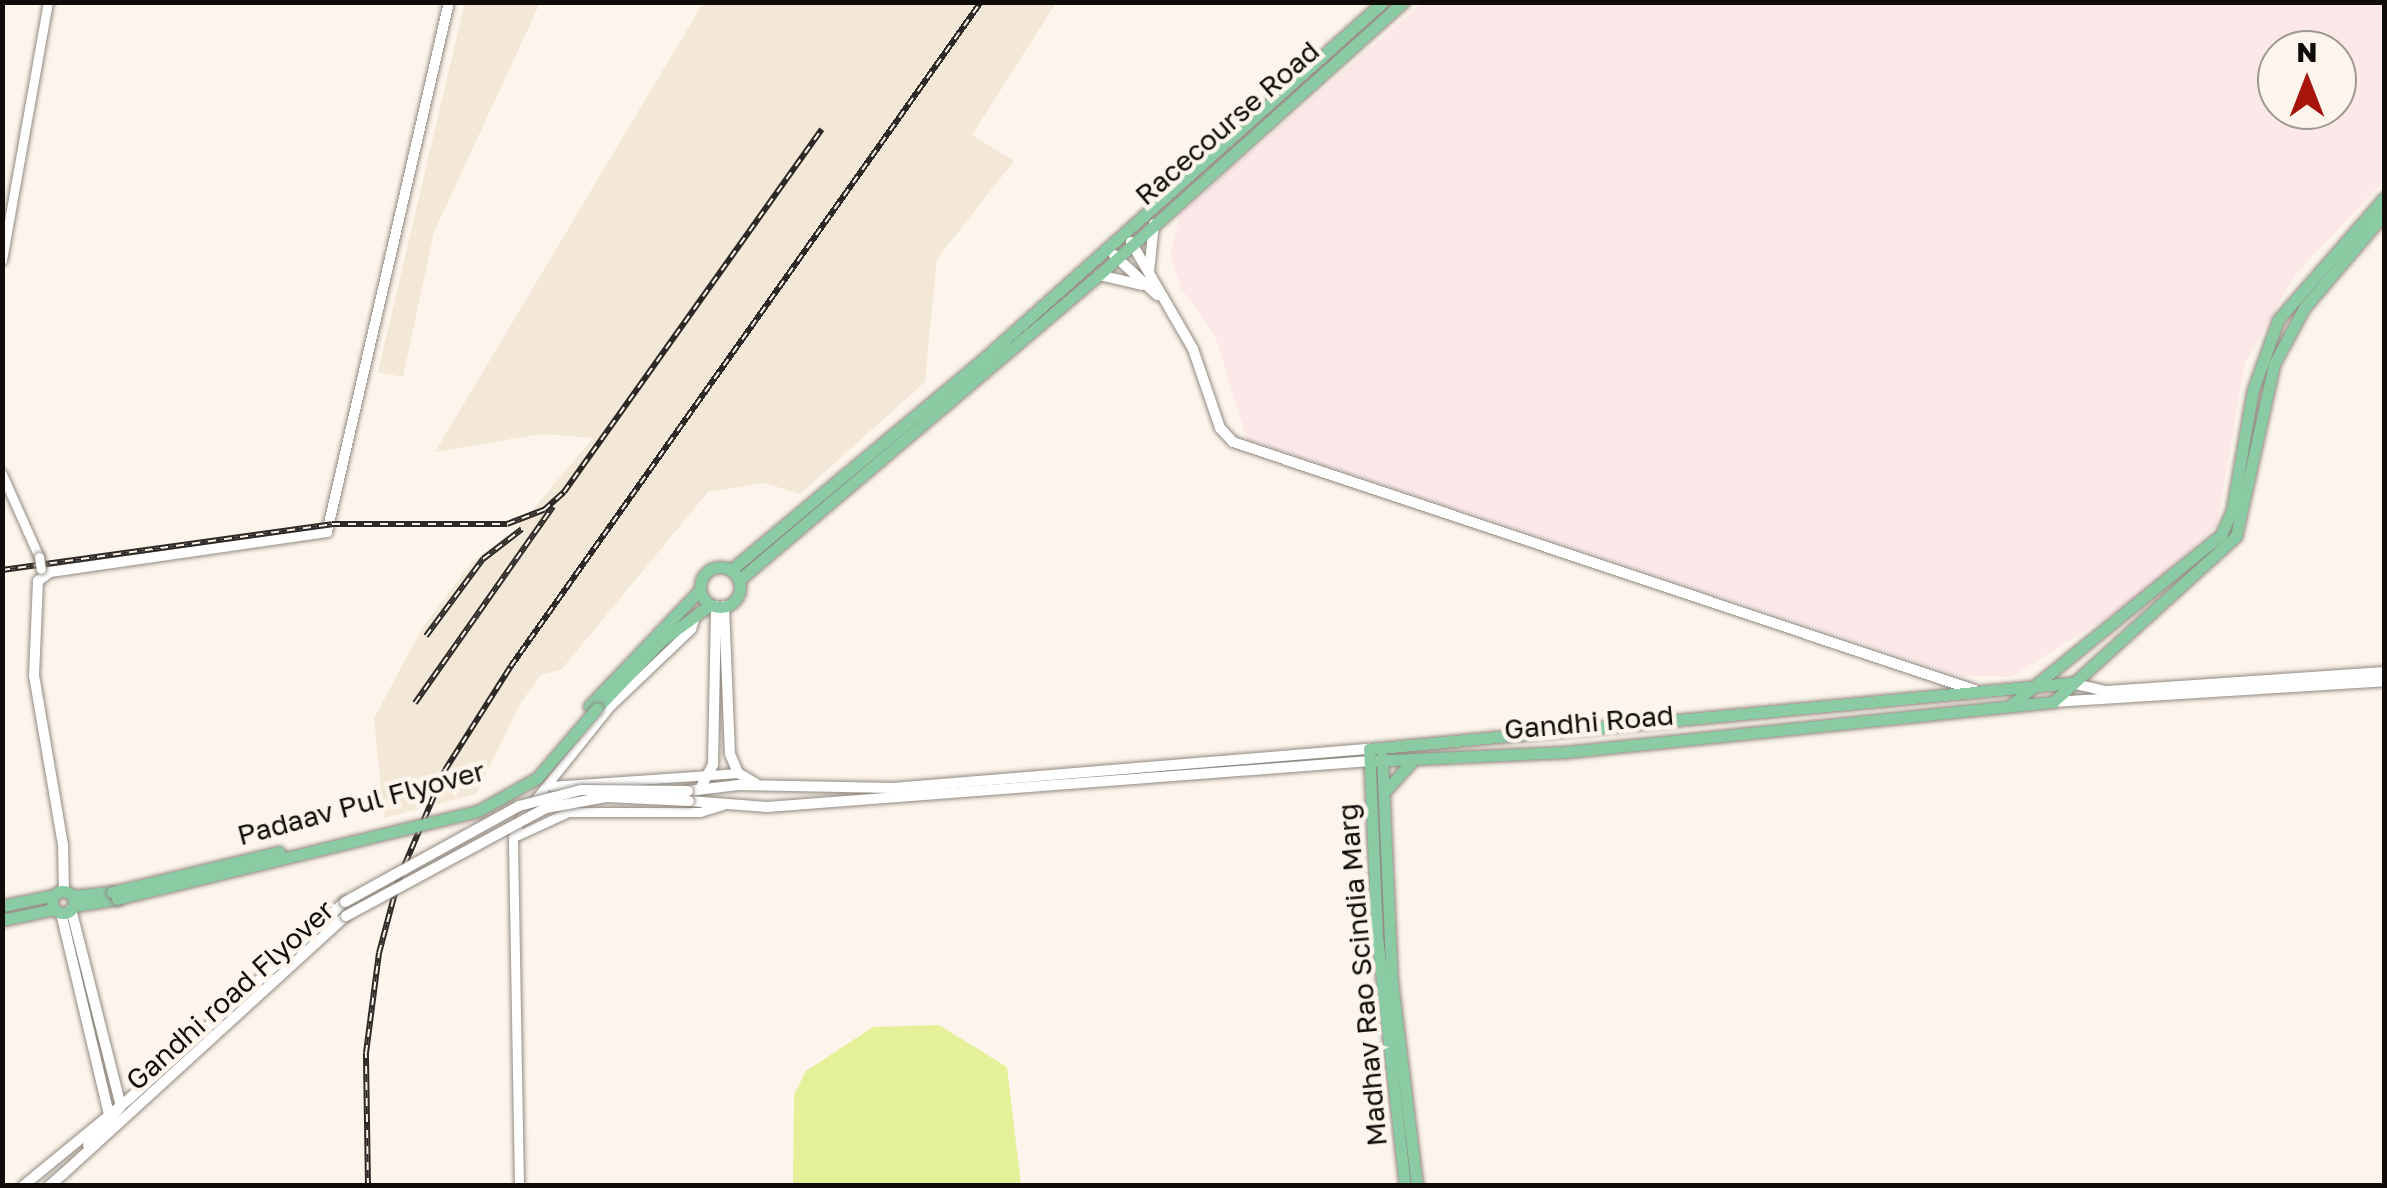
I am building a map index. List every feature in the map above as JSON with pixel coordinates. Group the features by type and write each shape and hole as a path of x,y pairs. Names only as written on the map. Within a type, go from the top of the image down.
{"main road":[{"path":"108,1115 64,903 61,835 34,676 36,590 41,572 327,532 449,2"},
{"name":"Racecourse Road","path":"735,575 1382,2"},
{"name":"Racecourse Road","path":"735,575 1098,275 1156,218 1402,2"},
{"path":"2011,705 2028,685 2114,626 2220,535 2232,510 2268,341 2303,286 2384,198"},
{"path":"2053,702 2236,536 2274,364 2304,308 2384,214"},
{"path":"1146,280 1156,218"},
{"path":"1121,232 1132,244 1146,280"},
{"path":"1106,246 1146,280 1193,349 1220,428 1233,442 1974,690"},
{"path":"1098,275 1146,280"},
{"name":"Padaav Pul Flyover","path":"64,903 115,896 478,811 536,778 593,707 700,590 706,572 735,575"},
{"path":"717,606 739,594 735,575"},
{"path":"700,590 717,606 728,738 738,773 760,785"},
{"path":"692,794 711,776 717,606"},
{"name":"Padaav Pul Flyover","path":"593,707 695,616 717,606"},
{"path":"692,794 760,785 893,788 1376,754 2028,685 2172,688 2384,672"},
{"name":"Gandhi Road","path":"723,805 796,803 1376,754 1417,758 1566,752 2011,705 2384,681"},
{"name":"Madhav Rao Scindia Marg","path":"1376,754 1384,798 1392,982 1417,1186"},
{"name":"Madhav Rao Scindia Marg","path":"1376,754 1377,931 1404,1186"},
{"path":"1384,798 1395,773 1417,758"},
{"name":"Gandhi road Flyover","path":"121,1106 374,882 550,796 613,788 692,794 723,805"},
{"name":"Gandhi road Flyover","path":"62,1174 346,916 503,826 571,800 692,794"},
{"path":"2,906 64,903"},
{"path":"2,920 64,903"},
{"path":"64,903 121,1106"},
{"path":"24,1186 121,1106"},
{"path":"49,1186 121,1106"}],"street":[{"path":"2,260 48,2"},
{"path":"2,474 39,556 41,572"},
{"path":"519,1186 514,837 521,817 552,786 609,707 691,629 695,616"},
{"path":"691,629 716,624"},
{"path":"552,786 738,773"},
{"path":"514,837 568,812 700,812 723,805"}],"shaded area":[{"path":"465,2 540,3 434,232 403,377 378,372"},
{"path":"703,3 1056,3 972,135 1014,161 937,259 925,382 800,494 764,483 708,492 561,670 542,674 520,704 476,794 384,818 374,718 423,627 472,562 517,528 593,438 541,434 435,452"},
{"path":"1422,3 2384,3 2384,181 2295,275 2245,363 2217,525 2145,594 2011,677 1960,676 1247,440 1215,336 1181,288 1170,255 1180,214"}],"green space":[{"path":"939,1025 1007,1067 1021,1185 793,1185 794,1095 806,1071 873,1027"}],"railway":[{"path":"368,1186 366,1053 379,953 399,878 445,770 511,666 981,2"},
{"path":"2,570 332,524 507,524 544,510 564,492 822,129"},
{"path":"415,703 553,507"},
{"path":"426,636 483,559 522,529"}]}
